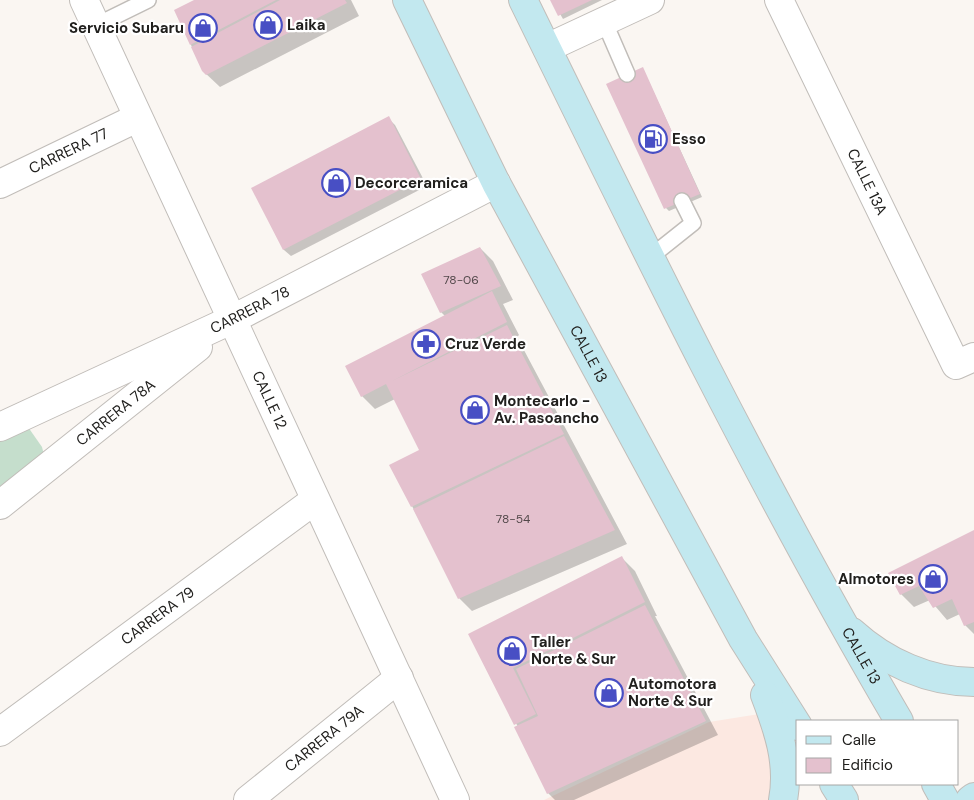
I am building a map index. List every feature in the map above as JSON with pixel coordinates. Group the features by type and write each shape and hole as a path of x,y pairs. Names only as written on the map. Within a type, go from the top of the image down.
{"main road":[{"name":"CALLE 13","path":"407,0 496,183 743,639 796,723"},
{"name":"CALLE 13","path":"524,0 649,258 840,621 898,720"},
{"path":"840,621 866,645 896,663 933,676 974,682"},
{"path":"743,639 772,712 780,739 786,771 783,800"},
{"path":"835,785 844,800"},
{"path":"937,785 945,800"},
{"path":"970,800 974,797"}],"street":[{"name":"CALLE 12","path":"84,0 137,118 455,800"},
{"path":"547,48 650,0"},
{"name":"CALLE 13A","path":"779,0 965,361"},
{"name":"CARRERA 77","path":"0,184 137,118"},
{"name":"CARRERA 78","path":"0,427 231,320 496,183"},
{"name":"CARRERA 78A","path":"0,505 231,320"},
{"name":"CARRERA 79","path":"0,732 315,500"},
{"name":"CARRERA 79A","path":"248,800 399,678"}],"lane":[{"path":"96,26 148,0"},
{"path":"604,21 627,74"},
{"path":"649,258 692,223 682,201"}],"shaded area":[{"path":"772,712 783,800 544,800 709,722"}],"green space":[{"path":"0,427 28,427 42,447 45,459 0,505"}],"building":[{"name":"Servicio Subaru","path":"194,0 276,0 190,45 174,10"},
{"name":"Laika","path":"280,0 345,0 347,3 206,75 202,71 191,47"},
{"path":"550,0 592,0 558,16"},
{"name":"Esso","path":"643,67 700,194 664,209 606,84"},
{"name":"Decorceramica","path":"389,116 421,179 283,250 251,188"},
{"path":"480,247 501,286 440,313 421,274"},
{"name":"Montecarlo - Av. Pasoancho","path":"492,291 507,322 392,381 507,325 564,434 411,507 389,465 419,450 386,384 361,397 345,366"},
{"path":"564,436 615,530 458,599 413,509"},
{"name":"Almotores","path":"974,530 974,622 964,626 952,599 933,608 919,586 900,595 888,573"},
{"name":"Taller Norte & Sur","path":"622,556 645,602 513,668 536,714 514,725 468,634"},
{"name":"Automotora Norte & Sur","path":"645,605 706,721 547,794 514,727 538,716 516,669"}],"place":[{"name":"Laika","path":"268,25"},
{"name":"Servicio Subaru","path":"203,28"},
{"name":"Esso","path":"653,139"},
{"name":"Decorceramica","path":"336,183"},
{"name":"Cruz Verde","path":"426,344"},
{"name":"Montecarlo - Av. Pasoancho","path":"475,410"},
{"name":"Almotores","path":"933,579"},
{"name":"Taller Norte & Sur","path":"512,651"},
{"name":"Automotora Norte & Sur","path":"609,693"}]}
